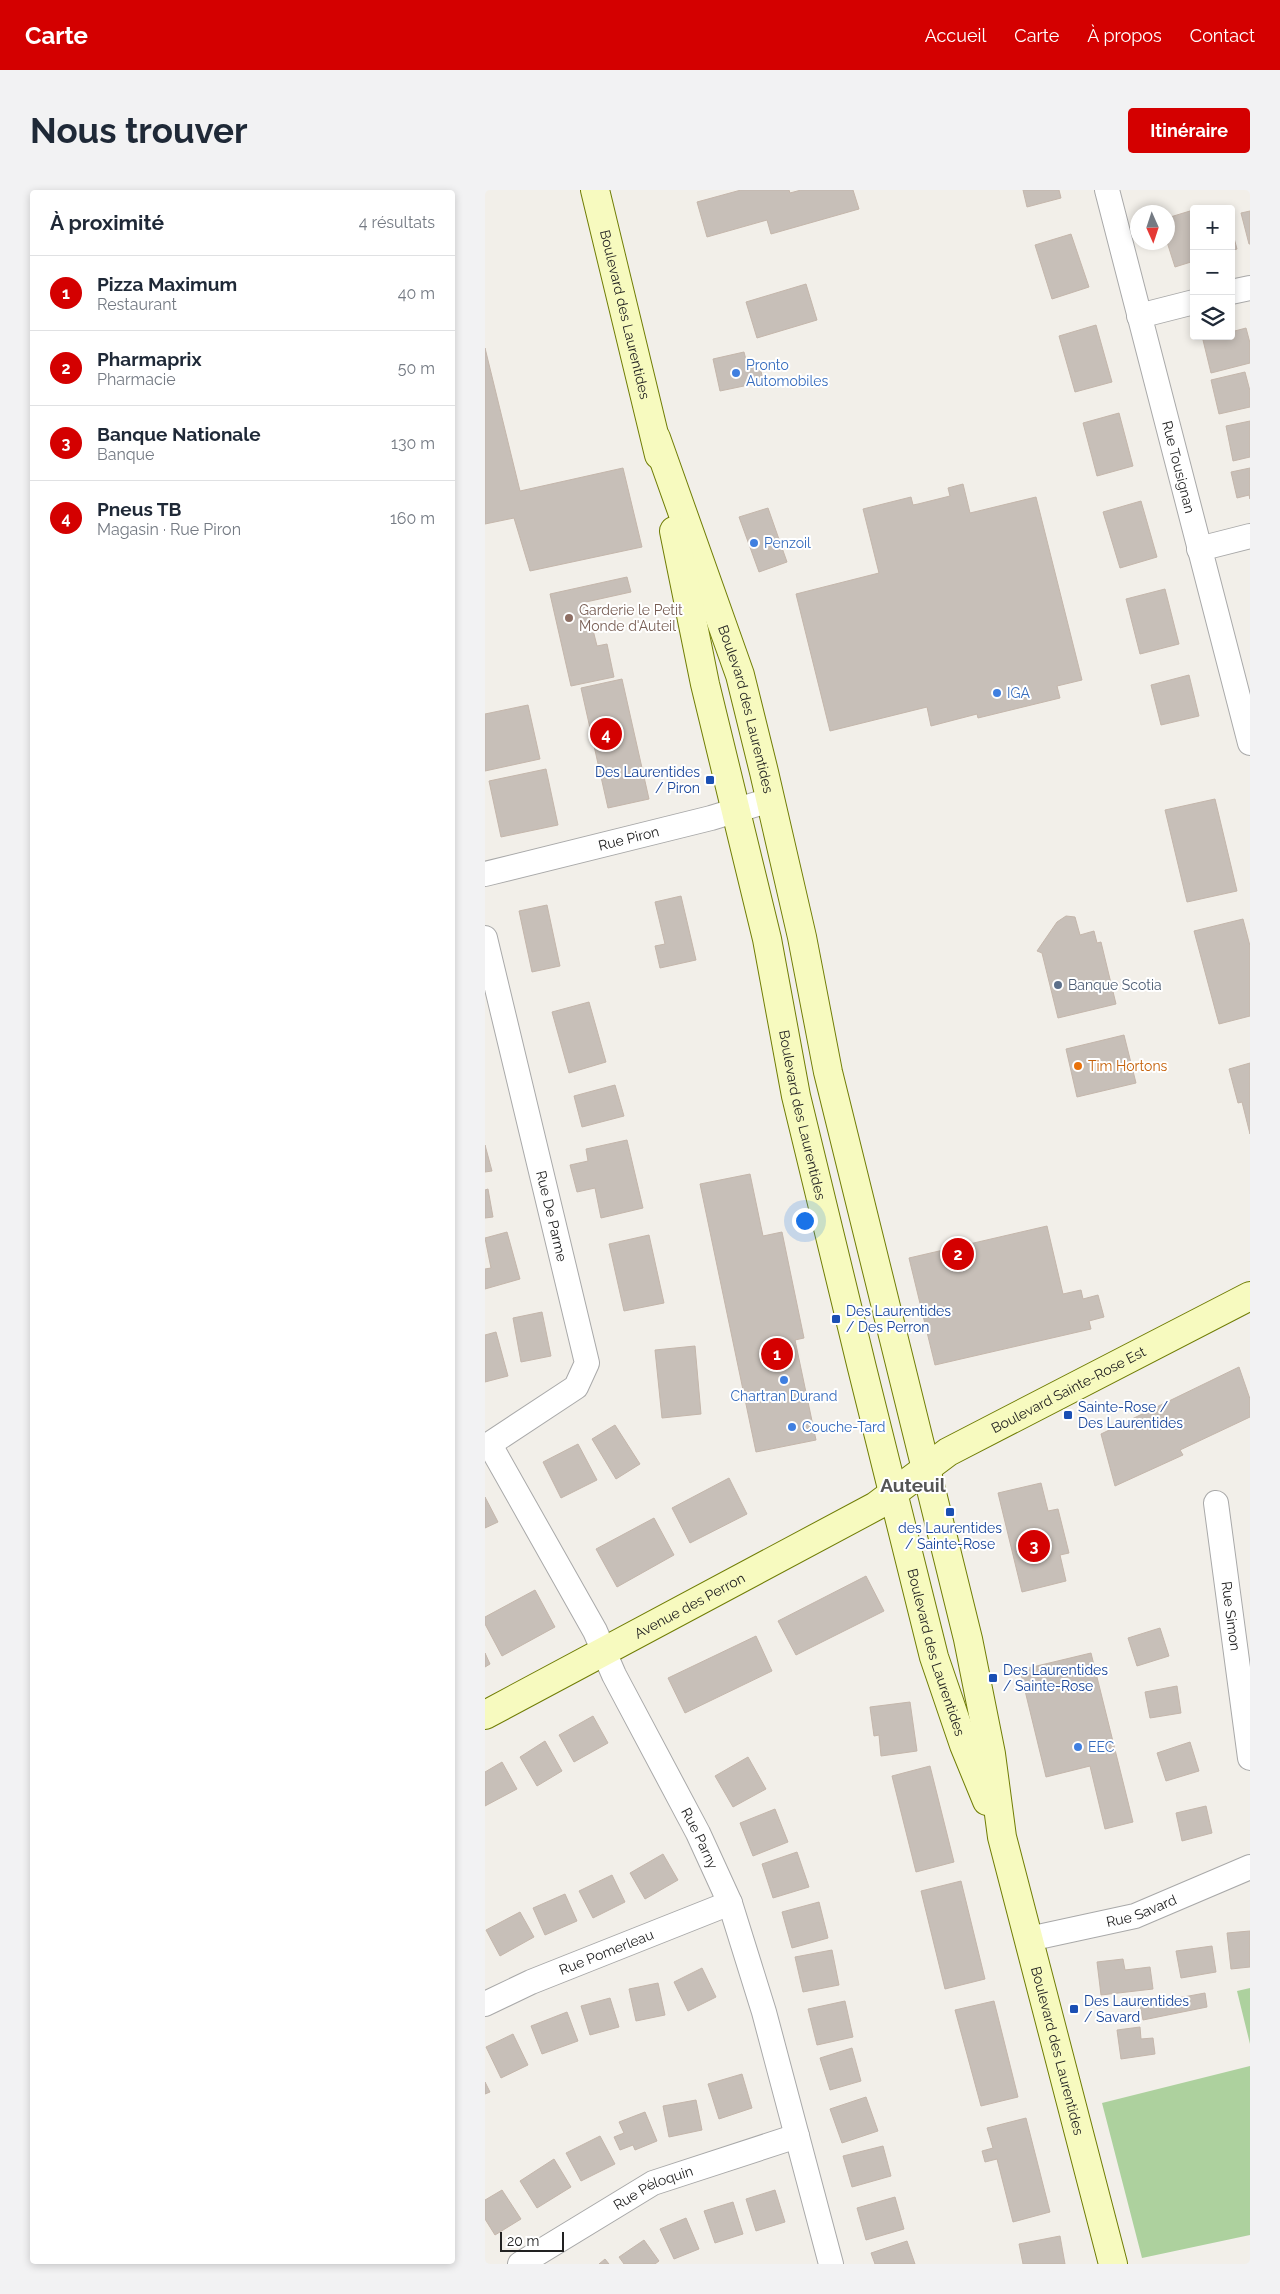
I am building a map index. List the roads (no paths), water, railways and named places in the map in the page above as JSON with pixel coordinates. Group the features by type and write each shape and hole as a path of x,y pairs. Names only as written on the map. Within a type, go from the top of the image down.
{"main road":[{"name":"Boulevard des Laurentides","path":"595,190 656,438 705,684 769,948 801,1118 893,1492 937,1664 964,1745 1002,1837"},
{"name":"Boulevard des Laurentides","path":"656,438 740,676 803,937 825,1063 968,1639 991,1754 1002,1837 1113,2264"},
{"name":"Boulevard Sainte-Rose Est","path":"893,1492 961,1445 1250,1296"},
{"name":"Avenue des Perron","path":"485,1715 876,1506 893,1492"}],"street":[{"name":"Rue Tousignan","path":"1107,190 1250,743"},
{"path":"1235,291 1250,288"},
{"path":"1139,316 1190,303"},
{"path":"1199,549 1250,536"},
{"name":"Rue Piron","path":"485,874 770,800"},
{"name":"Rue De Parme","path":"485,938 587,1363 576,1387 488,1446"},
{"name":"Rue Parny","path":"488,1446 595,1631 614,1675 698,1833 730,1903 764,2012 831,2264"},
{"name":"Rue Simon","path":"1216,1503 1250,1758"},
{"name":"Rue Savard","path":"1029,1939 1135,1916 1250,1867"},
{"name":"Rue Pomerleau","path":"485,2004 531,1982 730,1903"},
{"name":"Rue Péloquin","path":"520,2264 653,2183 797,2136"}],"place":[{"name":"Pronto Automobiles","path":"736,373"},
{"name":"Penzoil","path":"754,543"},
{"name":"Garderie le Petit Monde d'Auteil","path":"569,618"},
{"name":"IGA","path":"997,693"},
{"name":"Pneus TB","path":"606,734"},
{"name":"Des Laurentides / Piron","path":"710,780"},
{"name":"Banque Scotia","path":"1058,985"},
{"name":"Tim Hortons","path":"1078,1066"},
{"name":"Pharmaprix","path":"958,1254"},
{"name":"Des Laurentides / Des Perron","path":"836,1319"},
{"name":"Pizza Maximum","path":"777,1354"},
{"name":"Chartran Durand","path":"784,1380"},
{"name":"Sainte-Rose / Des Laurentides","path":"1068,1415"},
{"name":"Couche-Tard","path":"792,1427"},
{"name":"des Laurentides / Sainte-Rose","path":"950,1512"},
{"name":"Banque Nationale","path":"1034,1546"},
{"name":"Des Laurentides / Sainte-Rose","path":"993,1678"},
{"name":"EEC","path":"1078,1747"},
{"name":"Des Laurentides / Savard","path":"1074,2009"}],"district":[{"name":"Auteuil","path":"913,1485"}]}
